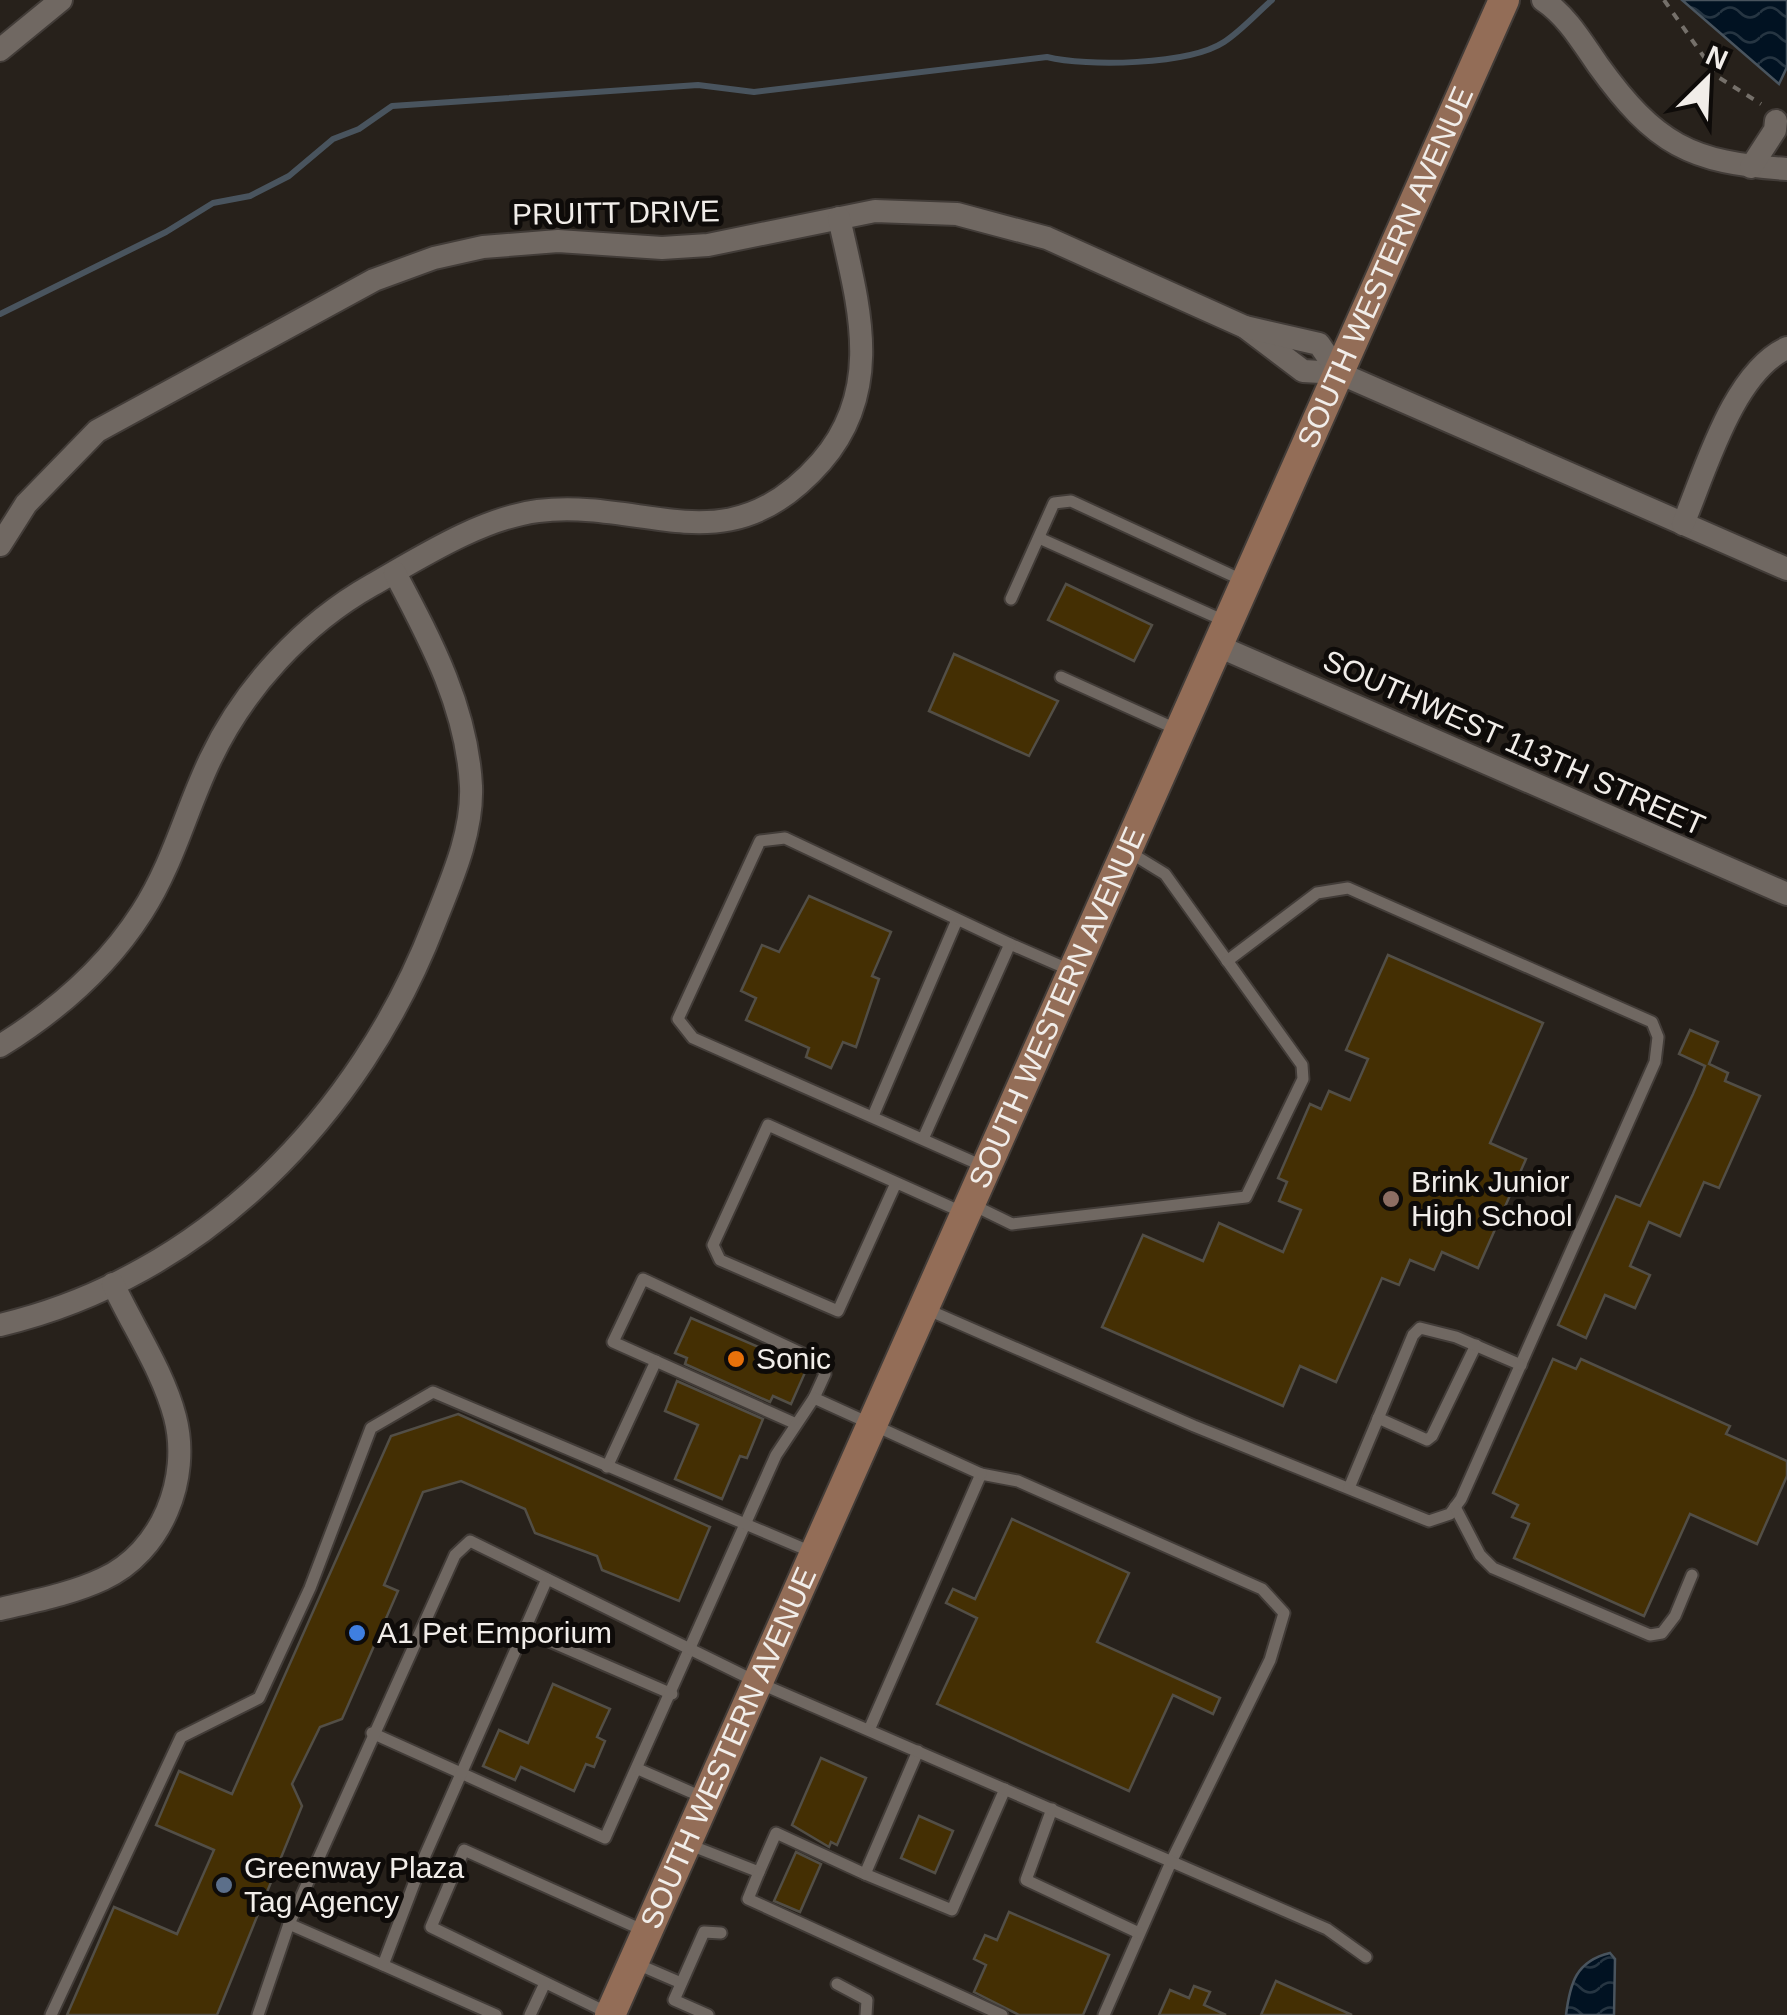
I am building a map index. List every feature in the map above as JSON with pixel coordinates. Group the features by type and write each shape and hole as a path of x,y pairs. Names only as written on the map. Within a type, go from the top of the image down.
{"main road":[{"name":"SOUTH WESTERN AVENUE","path":"610,2015 1504,0"}],"street":[{"path":"0,50 60,0"},
{"path":"1543,0 1567,22 1626,103 1658,136 1694,153 1751,167 1787,169"},
{"path":"1751,167 1775,130 1776,121"},
{"name":"PRUITT DRIVE","path":"0,545 26,504 97,431 374,280 434,258 483,247 558,241 662,248 708,245 840,218 916,209 1002,224 1046,238 1245,327 1319,344 1338,373"},
{"path":"0,1046 72,992 142,912 165,872 210,758 272,666 337,608 396,573 516,516 575,510 668,523 712,524 754,511 800,482 836,443 857,401 861,379 858,298 840,218"},
{"path":"1683,524 1747,382 1766,361 1787,348"},
{"path":"1338,373 1787,569"},
{"path":"0,1325 113,1284 200,1235 281,1165 345,1090 379,1040 428,940 455,871 469,804 470,775 457,702 396,573"},
{"name":"SOUTHWEST 113TH STREET","path":"1223,634 1787,894"},
{"path":"0,1609 84,1587 123,1568 154,1535 174,1493 179,1468 175,1418 113,1284"}],"lane":[{"path":"1012,599 1054,503 1071,501 1246,582"},
{"path":"1039,538 1223,634"},
{"path":"1061,677 1180,731"},
{"path":"985,1167 692,1038 678,1019 760,841 785,838 1072,972"},
{"path":"896,1183 838,1310 720,1260 713,1245 768,1126 896,1183 1012,1224 1246,1196 1302,1079 1302,1065 1166,874 1127,851"},
{"path":"922,1308 1429,1520 1450,1514 1521,1365 1655,1062 1658,1037 1652,1022 1348,888 1318,893 1227,961"},
{"path":"873,1116 957,920"},
{"path":"923,1139 1010,944"},
{"path":"372,1733 606,1838 744,1525 794,1422 814,1398 824,1374 818,1361 643,1278 613,1342 794,1422"},
{"path":"1349,1488 1420,1328 1521,1365"},
{"path":"1378,1418 1427,1440 1476,1346"},
{"path":"606,1467 656,1361"},
{"path":"51,2015 181,1737 259,1698 310,1588 371,1428 433,1392 493,1414 606,1467 814,1553"},
{"path":"814,1398 981,1474 1018,1481 1262,1588 1284,1614 1270,1660 1171,1862 1104,2015"},
{"path":"869,1730 981,1474"},
{"path":"1455,1508 1480,1555 1494,1568 1650,1635 1662,1633 1675,1616 1692,1575"},
{"path":"258,2015 289,1924 372,1733 455,1555 470,1542 757,1682 1327,1929 1366,1958"},
{"path":"384,1965 460,1774 547,1579"},
{"path":"524,1630 672,1694"},
{"path":"865,1874 918,1751"},
{"path":"638,1769 706,1799"},
{"path":"1002,2015 748,1899 776,1833 952,1910 1005,1789"},
{"path":"1052,1809 1026,1880 1139,1934"},
{"path":"686,1843 759,1872"},
{"path":"610,2015 430,1927 464,1850 647,1932"},
{"path":"289,1924 496,2015"},
{"path":"708,2015 674,2000 704,1932 721,1933"},
{"path":"633,1963 681,1983"},
{"path":"530,2015 546,1982"},
{"path":"837,1984 867,2000 866,2015"}],"path":[{"path":"1664,0 1718,77 1762,104 1776,121"}],"water":[{"path":"1682,0 1787,0 1787,67 1779,84"},
{"path":"1610,1953 1615,1959 1614,2015 1566,2015 1577,1975 1589,1962"}],"building":[{"path":"1066,584 1152,625 1134,661 1048,620"},
{"path":"954,654 1058,701 1029,756 929,711"},
{"path":"809,896 891,932 872,976 879,979 856,1047 843,1042 831,1068 806,1057 809,1048 746,1020 756,998 741,991 762,945 779,952"},
{"path":"1388,955 1543,1023 1490,1143 1526,1159 1478,1268 1442,1252 1434,1270 1410,1260 1399,1285 1382,1278 1336,1382 1300,1366 1283,1406 1102,1327 1143,1235 1203,1261 1219,1223 1283,1252 1301,1210 1279,1201 1287,1182 1278,1178 1310,1104 1321,1109 1329,1091 1350,1100 1368,1059 1346,1050"},
{"path":"1690,1030 1718,1042 1709,1064 1728,1073 1725,1081 1760,1096 1719,1188 1704,1182 1680,1236 1649,1222 1630,1266 1650,1275 1635,1308 1605,1295 1586,1338 1558,1325 1616,1196 1640,1206 1693,1094 1705,1066 1679,1054"},
{"name":"Sonic","path":"691,1318 807,1368 791,1404 773,1396 770,1402 685,1364 687,1358 675,1353"},
{"path":"1553,1359 1576,1369 1581,1359 1730,1426 1726,1434 1787,1461 1787,1476 1757,1544 1690,1514 1644,1616 1514,1558 1529,1524 1512,1517 1518,1505 1493,1493"},
{"path":"677,1381 763,1419 747,1458 740,1456 722,1499 675,1479 698,1425 665,1411"},
{"path":"458,1414 710,1527 679,1601 602,1570 597,1556 535,1533 525,1509 461,1481 423,1492 384,1585 398,1591 342,1719 320,1727 292,1784 302,1806 217,2015 67,2015 114,1907 177,1934 214,1850 156,1825 179,1771 232,1794 391,1436"},
{"path":"1012,1519 1129,1573 1097,1642 1220,1698 1213,1714 1173,1695 1129,1791 937,1704 977,1618 946,1603 953,1589 975,1599"},
{"path":"553,1684 610,1709 597,1737 605,1741 594,1767 586,1764 574,1791 521,1767 515,1780 483,1766 499,1730 528,1743"},
{"path":"821,1758 866,1778 837,1845 831,1842 829,1847 792,1825"},
{"path":"919,1816 953,1831 935,1873 901,1858"},
{"path":"796,1852 821,1864 800,1912 774,1901"},
{"path":"1009,1912 1109,1955 1083,2015 1019,2015 974,1992 986,1965 974,1959 985,1935 997,1940"},
{"path":"1276,1981 1352,2015 1261,2015"},
{"path":"1194,1986 1210,1992 1204,2005 1226,2015 1159,2015 1170,1990 1189,1998"}],"waterway":[{"path":"0,314 166,232 213,203 250,196 289,176 333,139 359,129 392,106 698,85 754,92 1047,57 1111,63 1163,59 1208,50 1224,42 1272,0"}],"place":[{"name":"Brink Junior High School","path":"1391,1199"},
{"name":"Sonic","path":"736,1359"},
{"name":"A1 Pet Emporium","path":"357,1633"},
{"name":"Greenway Plaza Tag Agency","path":"224,1885"}]}
